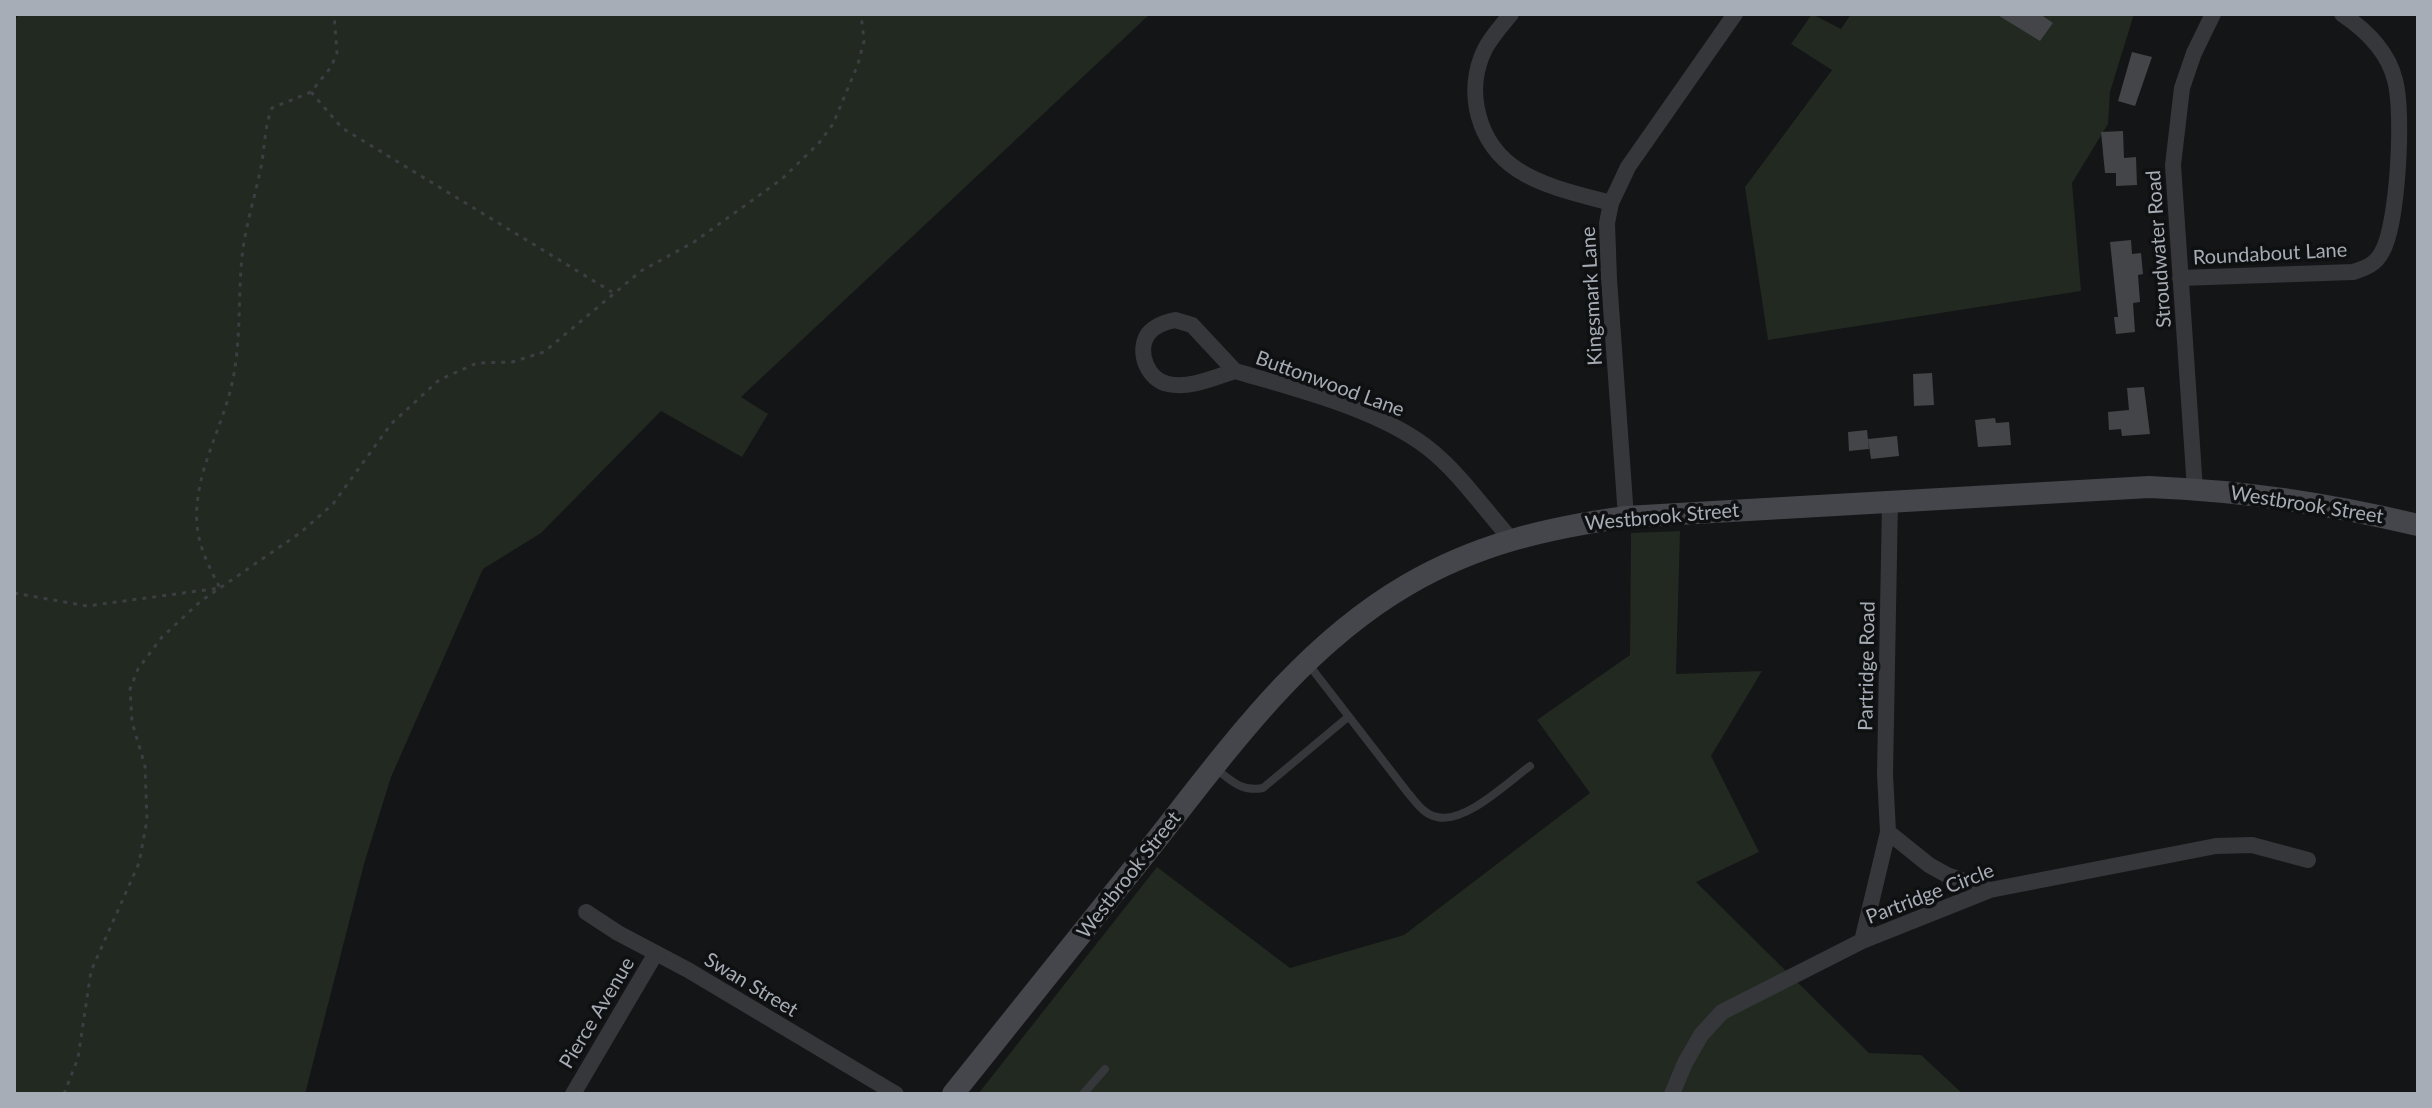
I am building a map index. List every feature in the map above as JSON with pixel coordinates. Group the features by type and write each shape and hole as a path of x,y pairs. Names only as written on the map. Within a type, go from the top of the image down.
{"main road":[{"name":"Westbrook Street","path":"953,1094 1214,767 1306,661 1339,632 1408,584 1510,538 1626,517 2149,487 2302,500 2418,525"}],"street":[{"path":"1511,14 1485,48 1477,73 1476,112 1485,134 1497,151 1517,169 1542,181 1611,203"},
{"name":"Kingsmark Lane","path":"1626,517 1608,266 1607,223 1611,203 1628,167 1735,14"},
{"name":"Stroudwater Road","path":"2195,489 2173,165 2175,126 2182,88 2194,53 2213,14"},
{"name":"Roundabout Lane","path":"2180,278 2353,272 2370,267 2382,252 2389,235 2400,141 2399,100 2386,58 2372,39 2342,14"},
{"path":"1175,320 1192,325 1235,371 1180,386 1163,384 1148,370 1143,348 1148,334 1160,324 1175,320"},
{"name":"Buttonwood Lane","path":"1235,371 1396,426 1430,449 1510,538"},
{"name":"Partridge Road","path":"1862,941 1888,832 1885,774 1890,501"},
{"path":"1888,832 1929,865 1947,875 1990,890"},
{"name":"Partridge Circle","path":"1672,1094 1701,1035 1722,1012 1822,964 1862,941 1990,890 2216,846 2252,845 2308,860"},
{"name":"Swan Street","path":"586,912 896,1094"},
{"name":"Pierce Avenue","path":"573,1094 656,953"}],"lane":[{"path":"1306,661 1408,793 1423,810 1437,817 1463,814 1530,766"},
{"path":"1214,767 1238,787 1251,790 1263,788 1348,717"},
{"path":"1083,1094 1105,1069"}],"path":[{"path":"220,588 208,565 197,527 198,491 205,463 224,419 234,375 242,254 262,163 265,126 272,108 311,92 331,67 337,53 334,14"},
{"path":"64,1094 78,1058 91,971 139,863 147,820 145,766 132,722 130,689 138,669 162,637 220,588 300,533 333,504 391,424 439,380 477,363 512,362 544,352 641,271 694,242 782,179 819,143 833,124 858,64 864,41 861,14"},
{"path":"311,92 342,128 614,293"},
{"path":"14,593 87,606 220,588"}],"shaded area":[{"path":"19,14 1150,14 741,397 768,414 742,457 661,411 541,533 483,569 391,777 364,864 305,1094 14,1094 14,21"},
{"path":"1812,14 1841,29 1851,14 2134,14 2110,92 2108,124 2072,183 2081,291 1768,340 1745,187 1832,70 1791,44"},
{"path":"1680,531 1676,674 1762,671 1711,756 1759,852 1696,882 1869,1053 1921,1055 1963,1094 978,1094 1157,867 1290,968 1404,935 1590,793 1537,720 1630,655 1631,533"}],"building":[{"path":"1996,14 2040,14 2053,23 2040,41"},
{"path":"2132,52 2152,57 2135,106 2118,101"},
{"path":"2123,131 2124,158 2136,157 2137,185 2116,186 2116,173 2105,173 2101,132"},
{"path":"2131,240 2132,254 2141,253 2143,274 2138,275 2140,302 2133,303 2135,332 2116,334 2114,317 2118,317 2110,242"},
{"path":"1932,373 1934,405 1914,406 1913,374"},
{"path":"2144,387 2150,434 2122,436 2121,429 2109,430 2108,412 2129,410 2127,388"},
{"path":"1995,418 1996,423 2009,422 2011,445 1978,447 1975,420"},
{"path":"1867,430 1869,449 1849,451 1848,432"},
{"path":"1897,436 1899,456 1871,459 1868,439"}]}
